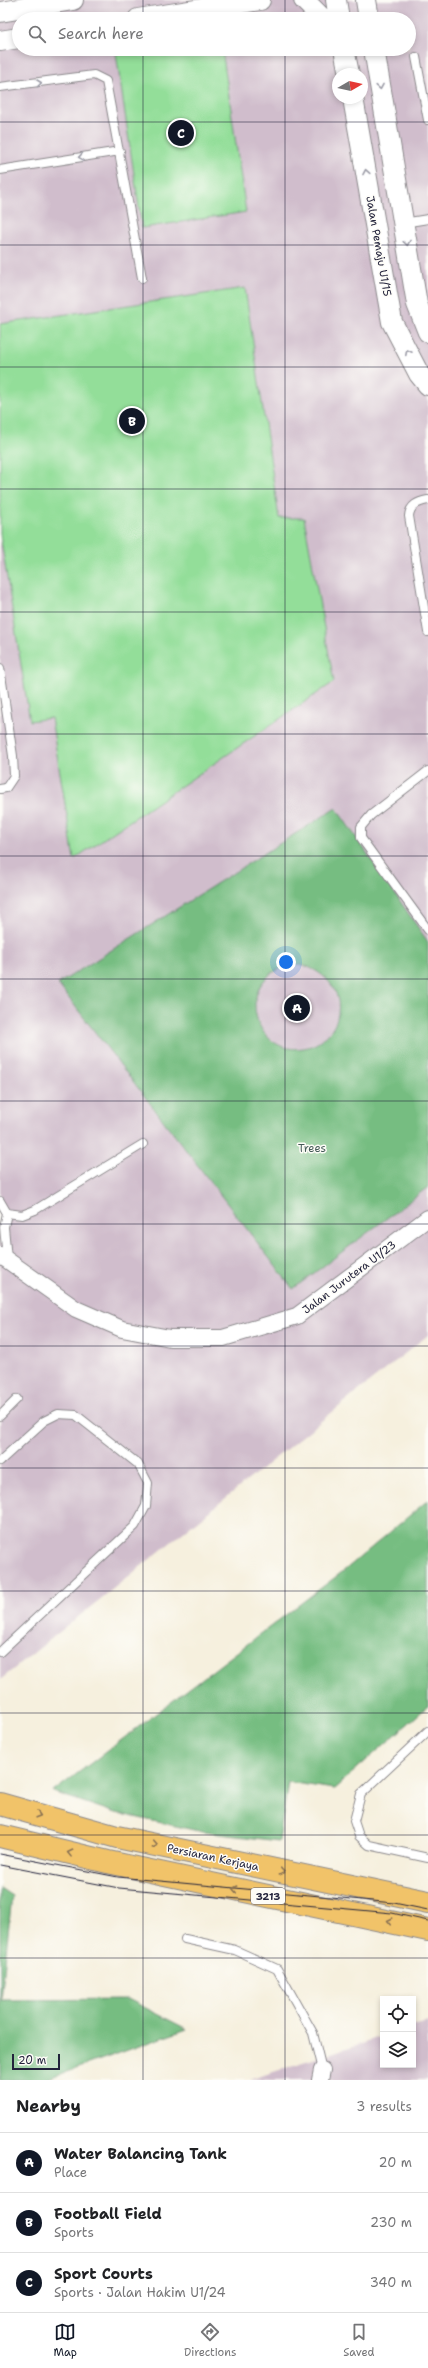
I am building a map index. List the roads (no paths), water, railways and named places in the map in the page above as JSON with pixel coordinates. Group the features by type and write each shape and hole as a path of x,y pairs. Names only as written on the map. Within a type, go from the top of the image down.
{"main road":[{"name":"Persiaran Kerjaya","path":"0,1804 116,1837 428,1902"},
{"name":"3213","path":"0,1836 108,1862 428,1930"}],"street":[{"path":"0,12 73,0"},
{"path":"183,12 260,0"},
{"path":"304,0 316,12"},
{"path":"336,0 338,12"},
{"path":"366,0 368,12"},
{"path":"0,40 12,39"},
{"path":"345,56 348,68"},
{"path":"375,56 417,304 428,332"},
{"name":"Jalan Pemaju U1/15","path":"354,104 392,322 419,374 428,385"},
{"name":"Jalan Jurutera U1/23","path":"4,1258 76,1309 122,1329 170,1338 222,1338 297,1316 428,1218"}],"lane":[{"path":"416,57 428,120"},
{"path":"0,88 94,76 101,77 106,81 142,278"},
{"path":"0,170 120,151"},
{"path":"403,223 428,219"},
{"path":"428,500 413,505 409,516 428,632"},
{"path":"0,668 14,756 14,776 6,788 0,788"},
{"path":"428,771 371,815 361,827 361,838 428,930"},
{"path":"7,1213 22,1215 35,1210 142,1144"},
{"path":"0,1201 7,1213 4,1227 4,1258"},
{"path":"0,1416 17,1399"},
{"path":"0,1461 44,1421 58,1414 76,1415 138,1464 148,1482 146,1506 135,1526 0,1652"},
{"path":"428,1732 361,1794 354,1821 359,1836 369,1845 428,1858"},
{"path":"185,1939 235,1950 277,1969 313,2033 321,2075"}],"tram line":[{"path":"0,1854 118,1877 394,1903 428,1910"},
{"path":"0,1865 119,1888 392,1913 428,1921"}],"place":[{"name":"Sport Courts","path":"181,133"},
{"name":"Football Field","path":"132,421"},
{"name":"Water Balancing Tank","path":"297,1008"}],"park label":[{"name":"Trees","path":"312,1148"}]}
